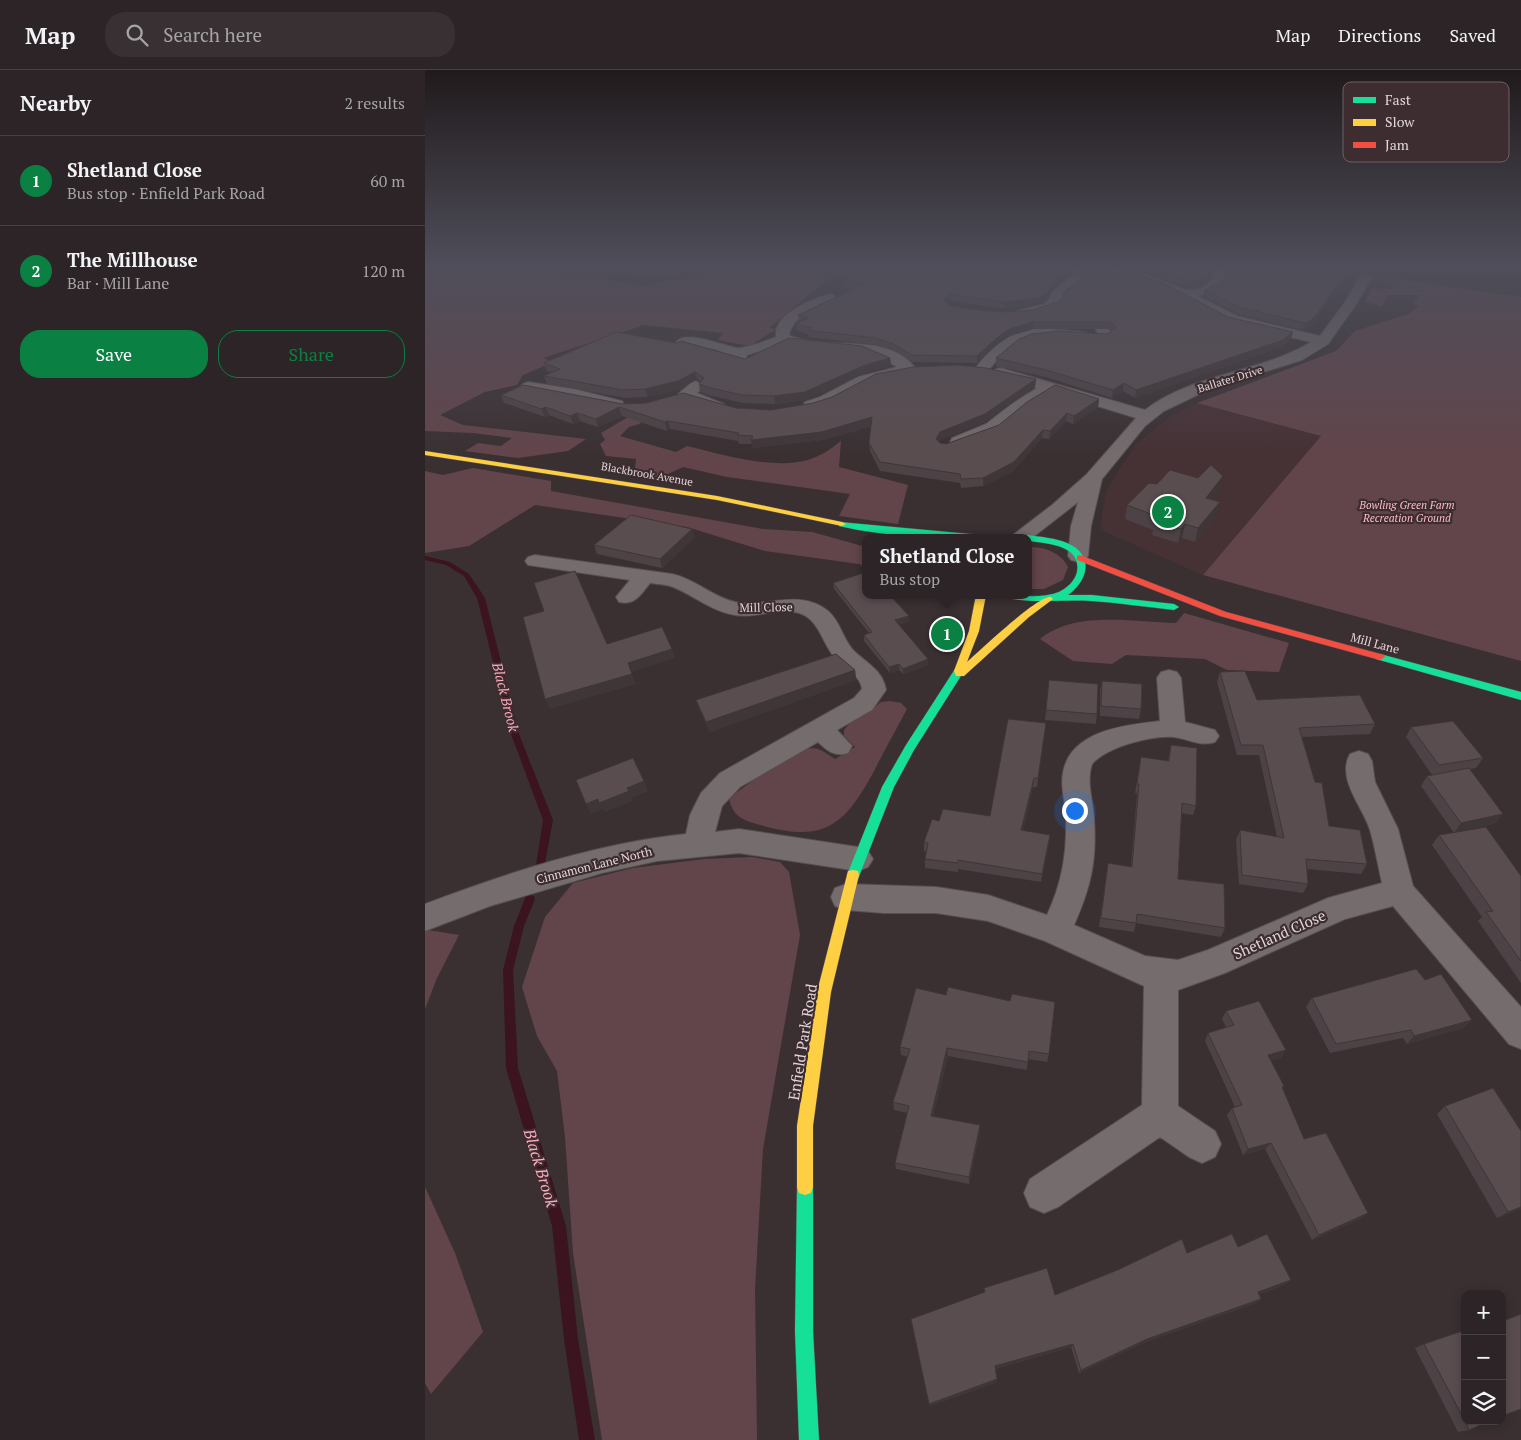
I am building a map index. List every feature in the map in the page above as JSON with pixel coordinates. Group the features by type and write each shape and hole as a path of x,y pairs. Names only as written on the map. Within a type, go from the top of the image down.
{"street":[{"path":"784,329 782,336 786,339"},
{"path":"1274,329 1323,341"},
{"name":"Ballater Drive","path":"1025,534 1059,509 1093,478 1131,431 1147,416 1188,392 1281,363 1309,351 1323,341 1332,329"},
{"path":"1109,335 1076,336 1040,332 1025,333 1007,344 976,368 1008,374 1051,386 1147,416"},
{"path":"683,342 708,344 739,355 786,339 877,351 894,357 909,369"},
{"path":"798,408 825,400 874,376 909,369 927,368"},
{"path":"510,393 531,383 613,404 631,405"},
{"path":"947,448 992,428 1019,406 1051,386"},
{"path":"685,393 713,405 735,410"},
{"name":"Blackbrook Avenue","path":"425,453 552,471 717,498 863,528 934,534"},
{"name":"Ballater Drive","path":"1079,557 1081,526 1093,478"},
{"name":"Blackbrook Avenue","path":"863,528 878,534"},
{"name":"Mill Lane","path":"1032,539 1058,543 1079,557 1223,614 1521,696"},
{"path":"1051,598 1067,592 1077,585 1083,576 1084,567 1079,557"},
{"name":"Mill Close","path":"534,562 681,582 720,604 735,608 790,606 807,609 820,616 840,649 868,675 873,690 863,704 730,780 715,792 707,805 699,844"},
{"path":"627,597 645,576"},
{"name":"Enfield Park Road","path":"809,1440 804,1331 805,1126 824,992 846,897 858,859 888,787 909,748 957,678 1026,615 1051,598"},
{"name":"Enfield Park Road","path":"957,678 974,631 980,599"},
{"name":"Mill Lane","path":"1028,599 1131,601 1223,614"},
{"path":"1169,678 1173,728"},
{"path":"1055,931 1072,896 1080,862 1080,812 1075,790 1076,773 1082,758 1095,747 1111,739 1173,728 1206,736"},
{"path":"820,729 839,746"},
{"path":"1359,761 1361,782 1384,829 1399,892 1521,1032"},
{"name":"Cinnamon Lane North","path":"425,918 485,894 602,861 657,849 699,844 757,842 858,859"},
{"name":"Shetland Close","path":"846,897 969,903 1011,914 1055,931 1143,971 1161,975 1178,975 1195,971 1339,907 1399,892"},
{"path":"1160,1115 1161,975"},
{"path":"1160,1115 1202,1144"},
{"path":"1044,1192 1160,1115"}],"shaded area":[{"path":"1197,403 1321,436 1203,575 1105,532 1100,527 1106,491 1135,445 1172,415"}],"green space":[{"path":"425,329 632,329 543,358 554,362 523,375 517,385 485,392 440,415 463,425 586,439 568,451 518,458 465,451 478,443 501,446 512,438 473,433 425,431"},
{"path":"683,329 777,329 749,346 718,340 723,333"},
{"name":"Bowling Green Farm Recreation Ground","path":"1361,329 1521,329 1521,661 1203,575 1321,436 1197,403 1336,351 1355,331"},
{"path":"645,407 656,410 639,424 629,427 620,436 676,452 687,446 755,461 791,463 807,460 822,454 841,441 839,467 908,485 898,524 839,516 850,494 727,477 683,467 655,480 634,477 636,459 606,456 600,444 605,440 601,433"},
{"path":"473,468 551,481 551,491 763,529 812,532 862,546 862,566 765,551 687,527 535,505 469,546 425,553 425,471 443,475"},
{"path":"1032,547 1051,551 1061,558 1068,567 1063,580 1044,589 1032,589"},
{"path":"1184,613 1289,643 1279,672 1227,670 1205,659 1126,655 1112,664 1073,661 1040,639 1054,630 1070,624 1105,620 1176,623"},
{"path":"881,702 901,703 907,709 863,791 842,817 831,825 818,830 803,832 785,831 746,820 734,811 729,798 785,758 797,752 818,749 835,759 855,747 844,736 844,730 849,724"},
{"path":"752,857 780,862 789,872 800,935 763,1149 755,1289 757,1440 602,1440 573,1253 565,1137 557,1071 537,1036 522,987 545,917 573,883 633,868 704,859"},
{"path":"428,930 459,935 437,978 425,1009 425,932"},
{"path":"425,1187 455,1253 483,1332 431,1394 425,1383"}],"building":[{"path":"1010,329 999,336 977,356 912,355 892,343 875,338 808,330"},
{"path":"1115,329 1280,329 1293,332 1283,340 1136,390 1124,383 1113,390 1046,370 996,358 1019,339 1032,334 1058,331 1107,334"},
{"path":"616,332 676,343 681,341 745,359 789,338 862,346 890,358 865,365 805,392 774,396 742,395 711,388 699,384 704,378 695,372 678,381 645,389 623,390 544,376 560,369 544,363"},
{"path":"958,365 986,368 1036,379 985,414 940,432 936,439 940,443 946,444 999,425 1027,402 1055,385 1099,399 1074,416 1067,413 1050,431 1043,430 1014,462 983,478 961,479 960,474 880,462 869,443 872,417 822,432 751,440 753,436 737,435 739,433 665,422 619,407 596,419 577,413 570,416 546,407 541,409 501,395 523,385 623,404 646,403 683,393 736,408 771,410 813,403 832,397 876,374 913,367"},
{"path":"1211,465 1223,476 1206,498 1220,502 1198,528 1185,524 1181,529 1155,521 1159,517 1127,505 1149,483 1157,484 1170,470 1198,478"},
{"path":"631,515 692,529 660,559 594,545"},
{"path":"575,571 607,644 662,627 672,649 628,663 632,674 545,699 523,617 544,611 534,583"},
{"path":"862,573 862,599 894,599 909,616 895,620 928,659 903,669 899,664 889,667 864,635 872,632 833,583"},
{"path":"836,654 855,670 706,722 696,700"},
{"path":"1245,671 1257,700 1360,695 1375,724 1299,728 1315,782 1322,783 1329,826 1360,830 1367,864 1306,859 1308,884 1242,875 1240,830 1284,838 1263,745 1241,745 1220,672"},
{"path":"1049,680 1098,684 1097,714 1046,710"},
{"path":"1102,681 1142,684 1141,709 1101,706"},
{"path":"1008,719 1046,723 1038,778 1034,778 1021,830 1050,835 1042,874 958,860 957,863 925,859 928,843 924,842 932,819 939,821 943,809 990,816"},
{"path":"1453,721 1483,758 1439,765 1411,727"},
{"path":"1171,745 1197,748 1196,806 1182,803 1178,879 1224,884 1225,928 1137,914 1136,923 1101,918 1108,863 1132,867 1139,784 1137,784 1141,757 1169,761"},
{"path":"633,758 644,781 627,788 629,791 599,803 598,799 586,804 576,780"},
{"path":"1469,768 1503,814 1461,823 1427,776"},
{"path":"1486,827 1521,876 1521,961 1486,912 1493,911 1439,835"},
{"path":"1416,969 1425,980 1441,974 1472,1020 1414,1036 1411,1030 1336,1044 1312,998"},
{"path":"948,987 1010,1001 1012,994 1055,1002 1049,1054 1029,1051 1028,1062 947,1048 931,1116 980,1125 969,1177 895,1163 909,1106 893,1102 910,1049 900,1047 916,988 946,995"},
{"path":"1259,1001 1286,1050 1268,1055 1284,1086 1282,1087 1304,1139 1326,1133 1368,1213 1319,1235 1271,1143 1248,1149 1232,1108 1242,1105 1208,1033 1234,1025 1226,1011"},
{"path":"1493,1088 1521,1131 1521,1207 1508,1212 1445,1106"},
{"path":"1232,1234 1238,1247 1267,1234 1291,1280 1258,1292 1261,1299 1147,1339 1081,1370 1073,1344 995,1366 997,1379 929,1404 911,1319 985,1292 984,1288 1047,1268 1055,1295 1120,1269 1182,1239 1187,1253"},
{"path":"1521,1314 1521,1409 1506,1415 1506,1335 1506,1320"},
{"path":"1461,1331 1461,1413 1424,1344"},
{"path":"1467,1425 1481,1425 1469,1430"}],"waterway":[{"name":"Black Brook","path":"425,558 448,563 467,575 481,598 515,734 548,820 541,865"},
{"name":"Black Brook","path":"530,899 519,926 508,970 512,1068 559,1226 571,1339 587,1440"}],"traffic: fast":[{"path":"842,524 863,528 934,534"},
{"path":"1032,538 1057,542 1073,550 1079,556 1082,570 1076,583 1064,593 1050,598 1032,599"},
{"path":"1054,597 1092,598 1174,607"},
{"path":"1380,657 1521,696"},
{"path":"853,875 888,787 910,748 959,671"},
{"path":"805,1187 804,1331 809,1440"}],"traffic: slow":[{"path":"425,453 717,498 842,524"},
{"path":"959,671 974,631 980,599"},
{"path":"960,674 1026,615 1048,599"},
{"path":"805,1187 805,1126 824,992 853,875"}],"traffic: jam":[{"path":"1080,558 1223,614 1380,657"}],"place":[{"name":"The Millhouse","path":"1168,512"},
{"name":"Shetland Close","path":"947,634"}]}
